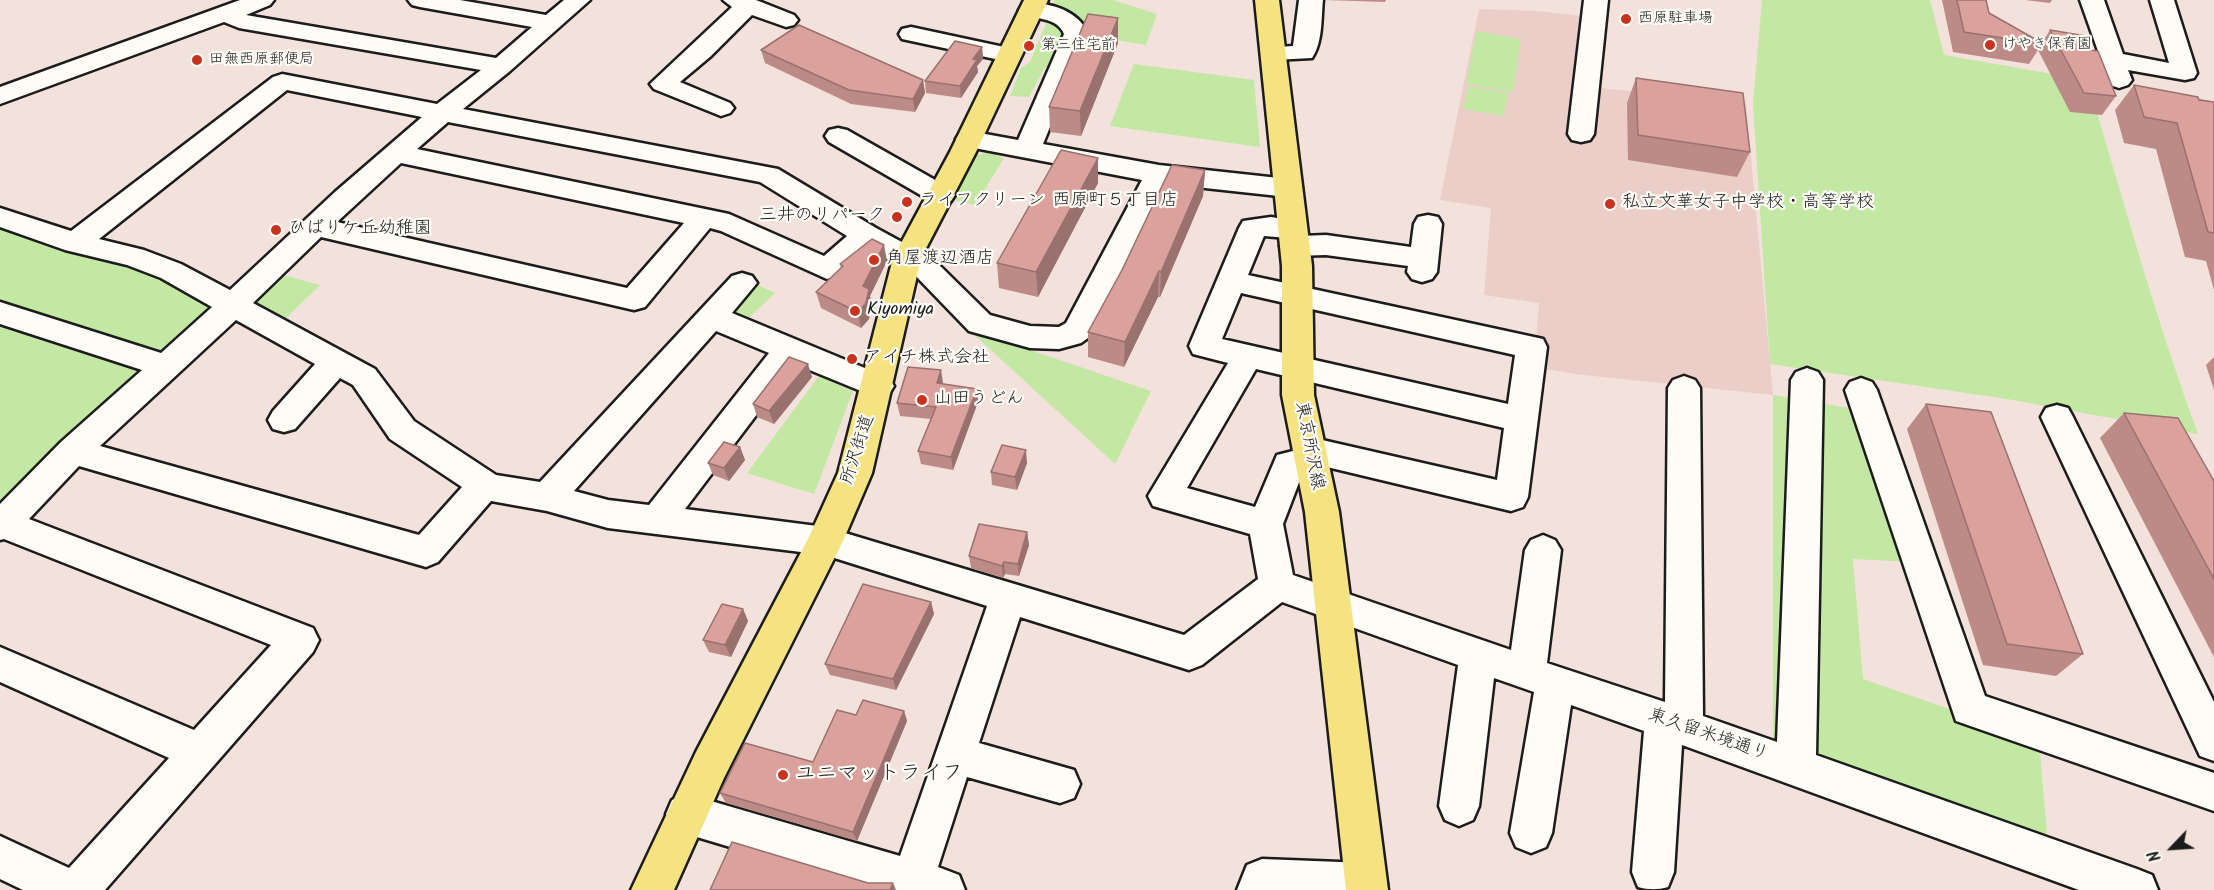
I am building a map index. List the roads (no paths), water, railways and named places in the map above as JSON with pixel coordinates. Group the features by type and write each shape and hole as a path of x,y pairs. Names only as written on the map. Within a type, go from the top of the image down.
{"main road":[{"name":"東京所沢線","path":"1267,0 1298,296 1298,395 1322,512 1367,887"},
{"name":"所沢街道","path":"652,890 710,765 825,541 855,473 878,386 907,258 941,195 1034,5"}],"street":[{"path":"0,96 262,0"},
{"path":"420,0 551,23"},
{"path":"77,890 300,640 1,524 72,451 232,306 395,153 578,0"},
{"path":"1273,53 1303,53 1308,33 1311,0"},
{"path":"1581,134 1596,0"},
{"path":"2091,0 2114,60 2120,84"},
{"path":"2114,60 2185,73 2162,0"},
{"path":"721,108 663,84 753,4 786,20"},
{"path":"1027,150 1076,34 1075,28 1063,17 1034,5"},
{"path":"227,13 238,21 501,66"},
{"path":"910,34 1009,55"},
{"path":"75,243 282,82 768,175 866,235 923,266 980,323 1030,338 1059,338 1077,330 1159,174"},
{"path":"838,136 941,195"},
{"path":"969,139 1159,174 1288,188"},
{"path":"395,153 729,223 826,269 866,235"},
{"path":"0,217 75,243 134,257 171,271 364,377 402,430 485,485 547,497 608,514 825,541 1189,653 1277,585 1266,524 1289,464 1310,457 1511,497 1532,347 1231,281"},
{"path":"315,226 634,300 704,217"},
{"path":"1428,224 1423,265 1293,237 1271,226 1253,228 1204,346 1521,419"},
{"path":"547,497 742,282"},
{"path":"711,317 878,386"},
{"path":"8,324 166,366"},
{"path":"657,520 789,350"},
{"path":"1247,357 1165,495 1266,524"},
{"path":"284,420 336,362"},
{"path":"1796,766 1807,381"},
{"path":"1653,872 1674,724 1684,388"},
{"path":"1861,390 1970,709 2214,792"},
{"path":"2057,417 2214,743"},
{"path":"72,451 426,552 485,485"},
{"path":"1531,832 1541,677 1543,550"},
{"name":"東久留米境通り","path":"1277,585 1796,766 2137,890"},
{"path":"687,814 928,885 955,756 1008,597"},
{"path":"1460,807 1478,656"},
{"path":"0,664 200,752"},
{"path":"955,756 1060,784"},
{"path":"9,872 69,890"},
{"path":"1258,890 1262,880 1367,887"}],"place":[{"name":"西原駐車場","path":"1626,19"},
{"name":"けやき保育園","path":"1990,45"},
{"name":"第三住宅前","path":"1029,46"},
{"name":"田無西原郵便局","path":"197,60"},
{"name":"ライフクリーン 西原町５丁目店","path":"907,202"},
{"name":"私立文華女子中学校・高等学校","path":"1610,204"},
{"name":"三井のリパーク","path":"897,217"},
{"name":"ひばりケ丘幼稚園","path":"276,230"},
{"name":"角屋渡辺酒店","path":"874,260"},
{"name":"Kiyomiya","path":"855,311"},
{"name":"アイチ株式会社","path":"852,359"},
{"name":"山田うどん","path":"922,400"},
{"name":"ユニマットライフ","path":"783,775"}]}
